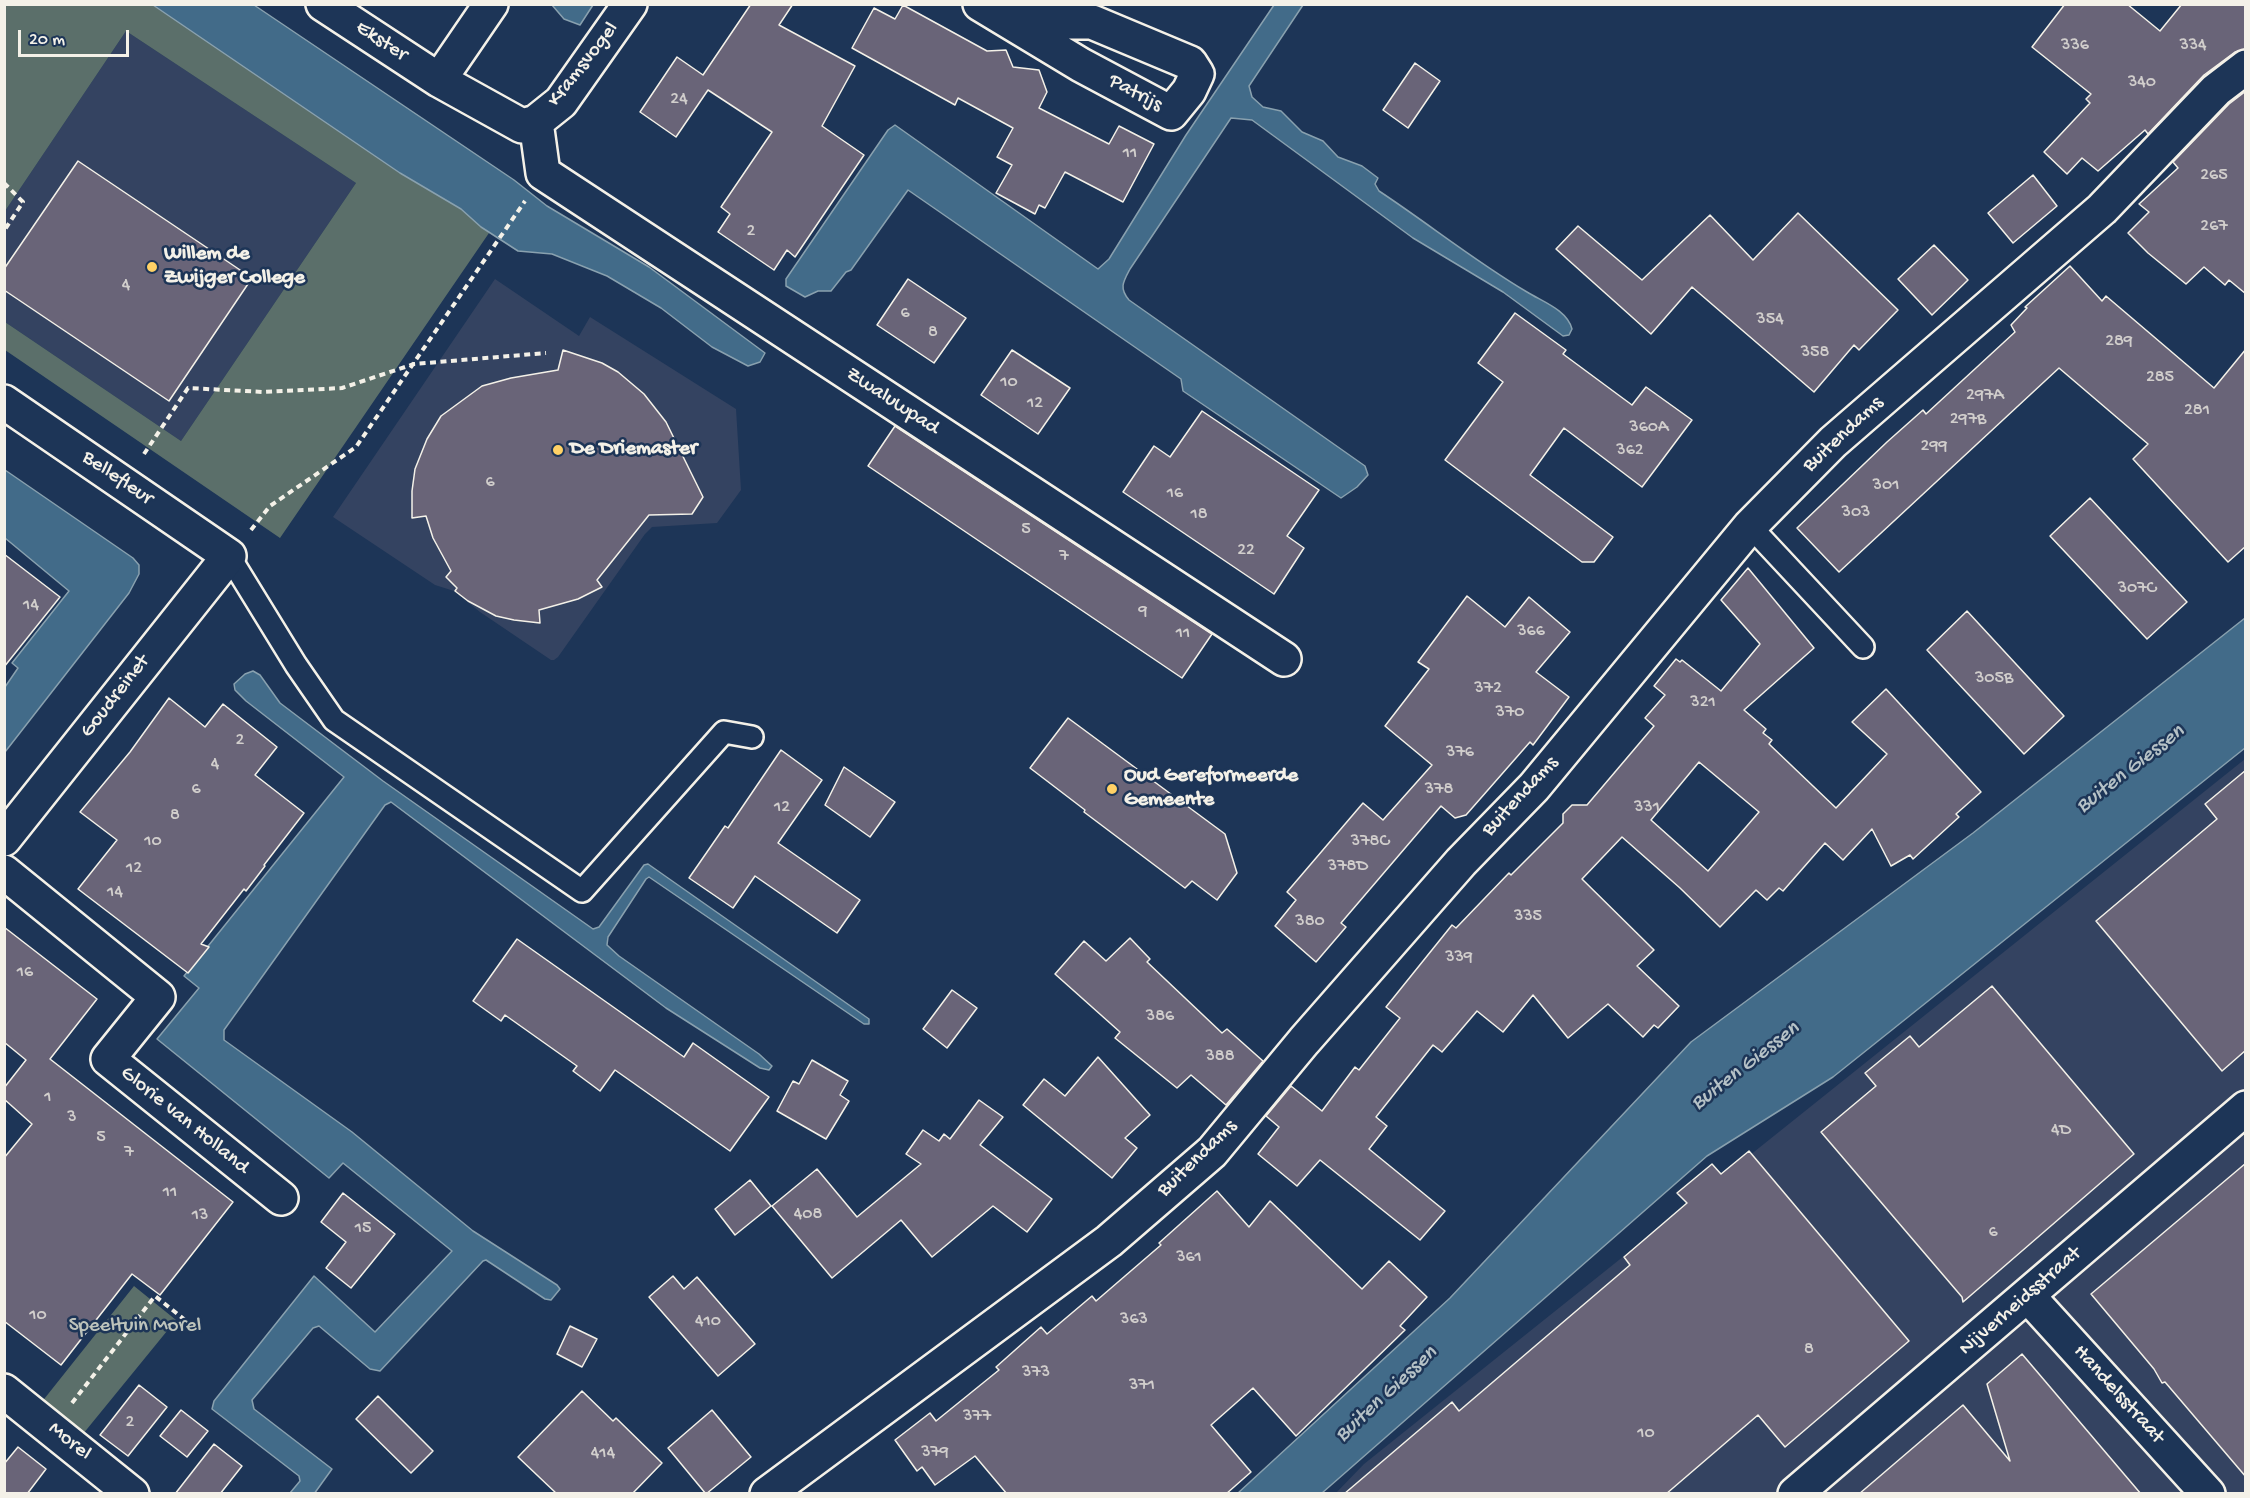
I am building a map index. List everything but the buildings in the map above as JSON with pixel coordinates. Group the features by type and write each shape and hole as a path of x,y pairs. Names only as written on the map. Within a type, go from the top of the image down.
{"street":[{"name":"Ekster","path":"323,4 439,80"},
{"path":"439,80 491,4"},
{"name":"Kramsvogel","path":"439,80 522,126 536,122 561,102 630,4"},
{"name":"Patrijs","path":"980,4 1018,13 1096,13 1190,63 1197,74 1189,91 1171,113 1081,65 1018,13"},
{"name":"Buitendams","path":"767,1494 1109,1241 1212,1152 1304,1041 1461,862 1534,787 1750,526 1833,442 2102,209 2216,90 2246,67"},
{"name":"Zwaluwpad","path":"536,122 543,173 1284,659"},
{"name":"Bellefleur","path":"4,402 229,556"},
{"name":"Goudreinet","path":"4,839 229,556"},
{"name":"Glorie van Holland","path":"4,872 158,997 108,1059 280,1198"},
{"name":"Nijverheidsstraat","path":"1795,1494 2246,1108"},
{"name":"Handelsstraat","path":"2028,1296 2208,1494"},
{"name":"Morel","path":"4,1391 53,1428 132,1494"}],"lane":[{"path":"1750,526 1863,647"},
{"path":"229,556 334,720 582,891 724,732 752,737"}],"path":[{"path":"4,183 23,202 4,231"},
{"path":"229,556 270,506 356,447 531,194"},
{"path":"138,462 188,388 263,392 342,388 414,364 546,353"},
{"path":"53,1428 155,1296 185,1320"}],"shaded area":[{"name":"Willem de Zwijger College","path":"126,31 356,183 181,441 5,322 5,211"},
{"name":"De Driemaster","path":"495,279 579,336 590,317 736,409 741,490 717,523 652,527 554,660 480,612 454,591 435,585 333,517"},
{"path":"2245,759 2245,1493 1335,1494 1364,1464"}],"green space":[{"path":"153,4 400,173 461,209 489,233 280,538 5,350 5,322 181,441 356,183 126,31 5,211 5,5"},
{"name":"Speeltuin Morel","path":"134,1286 176,1320 74,1445 33,1413"}],"water":[{"path":"153,5 254,5 514,180 547,206 649,267 765,353 760,362 748,366 712,347 661,308 607,276 552,254 518,251 481,227 461,209 400,173"},
{"path":"552,5 593,5 580,25 564,19"},
{"path":"1274,5 1303,5 1249,86 1252,97 1263,107 1281,111 1302,132 1323,141 1338,157 1362,166 1378,178 1375,184 1379,191 1489,268 1554,307 1565,317 1572,329 1569,335 1563,336 1503,292 1413,238 1252,120 1231,118 1130,269 1124,281 1124,292 1129,300 1365,466 1368,475 1357,487 1341,498 1183,391 1181,379 908,190 851,270 846,272 831,291 818,291 805,297 786,286 786,279 888,130 895,125 1098,269 1109,259 1186,135"},
{"path":"5,470 133,558 139,565 139,574 129,593 5,752 5,687 18,668 12,663 69,591 5,538"},
{"name":"Buiten Giessen","path":"2245,618 2245,748 1833,1077 1707,1156 1322,1493 1238,1493 1450,1298 1691,1042 1973,833"},
{"path":"253,671 260,675 280,703 383,781 593,929 599,927 644,865 648,864 869,1019 869,1024 864,1024 649,877 608,937 607,945 619,956 759,1054 772,1066 769,1070 760,1068 666,1008 391,802 385,805 224,1030 224,1040 352,1132 473,1231 560,1289 551,1300 545,1299 486,1260 483,1261 380,1371 370,1369 319,1326 313,1328 252,1400 254,1409 332,1469 314,1494 290,1493 300,1481 299,1476 212,1409 214,1401 314,1276 375,1332 452,1251 343,1163 329,1178 157,1039 199,988 184,976 344,777 235,690 234,684 245,674"}],"place":[{"name":"Willem de Zwijger College","path":"152,267"},
{"name":"De Driemaster","path":"558,450"},
{"name":"Oud Gereformeerde Gemeente","path":"1112,789"}]}
